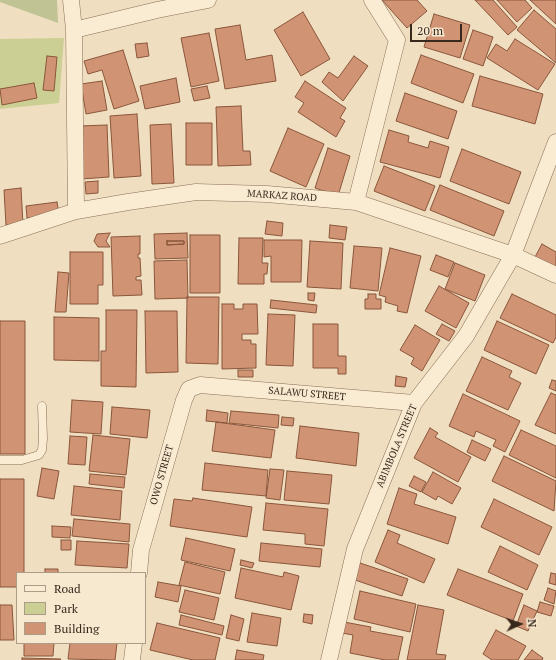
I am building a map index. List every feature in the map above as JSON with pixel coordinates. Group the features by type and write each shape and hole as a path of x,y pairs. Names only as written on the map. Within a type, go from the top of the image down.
{"street":[{"path":"71,0 74,30 76,211"},
{"path":"74,30 157,10 208,0"},
{"path":"356,202 397,40 372,0"},
{"name":"ABIMBOLA STREET","path":"329,660 355,549 414,403 466,336 513,255 556,142"},
{"name":"MARKAZ ROAD","path":"0,236 76,211 196,192 267,194 356,202 513,255 556,276"},
{"name":"SALAWU STREET","path":"200,385 414,403"},
{"name":"OWO STREET","path":"139,572 140,550 184,400 190,389 200,385"},
{"path":"132,660 134,644"}],"lane":[{"path":"0,460 22,460 39,455 42,450 43,439 42,406"}],"green space":[{"path":"0,0 57,0 58,23 0,2"},
{"path":"64,38 59,103 0,109 0,39"}],"building":[{"path":"382,0 417,0 427,11 407,28"},
{"path":"475,0 493,0 517,27 508,35"},
{"path":"497,0 525,0 532,8 517,22"},
{"path":"530,0 556,0 556,24"},
{"path":"534,10 556,29 556,63 517,30"},
{"path":"303,12 330,59 301,76 274,30"},
{"path":"434,14 470,25 460,58 424,47"},
{"path":"240,25 246,60 272,55 276,81 225,89 215,29"},
{"path":"473,30 493,37 483,66 463,59"},
{"path":"209,33 219,81 191,87 181,38"},
{"path":"515,39 555,64 538,90 487,58 496,44 507,51"},
{"path":"147,43 149,56 137,58 135,44"},
{"path":"123,50 139,101 114,109 102,70 88,74 84,61"},
{"path":"421,55 474,74 463,103 411,83"},
{"path":"47,56 57,57 54,91 43,90"},
{"path":"354,56 368,66 343,101 322,82 329,72 338,78"},
{"path":"480,76 543,94 535,124 472,106"},
{"path":"176,78 180,102 145,109 140,86"},
{"path":"102,81 107,110 86,114 81,84"},
{"path":"305,81 346,108 340,118 345,121 336,137 298,112 304,103 295,97"},
{"path":"34,83 37,98 2,105 0,89"},
{"path":"207,86 210,98 194,101 191,89"},
{"path":"405,93 457,111 448,139 396,121"},
{"path":"241,106 243,151 250,151 251,165 218,166 216,107"},
{"path":"137,114 141,176 114,178 110,116"},
{"path":"186,123 212,123 212,165 186,165"},
{"path":"171,124 174,183 152,184 150,125"},
{"path":"107,125 109,177 81,179 79,126"},
{"path":"288,128 324,144 306,187 270,171"},
{"path":"389,130 409,136 408,142 428,148 430,141 449,147 440,178 380,162"},
{"path":"328,148 350,156 338,196 315,188"},
{"path":"462,149 521,172 509,204 450,181"},
{"path":"384,166 435,186 425,211 374,191"},
{"path":"98,181 98,193 86,194 85,182"},
{"path":"440,185 504,211 494,236 430,210"},
{"path":"21,188 23,224 6,225 4,190"},
{"path":"57,202 59,214 27,218 26,206"},
{"path":"267,221 283,223 282,236 265,234"},
{"path":"330,225 347,227 345,240 329,238"},
{"path":"110,233 106,241 110,247 98,247 94,241 97,234"},
{"path":"187,233 188,258 155,259 154,234","holes":["167,241 184,241 184,244 167,245"]},
{"path":"190,235 220,235 220,293 190,293"},
{"path":"140,236 140,254 138,254 138,258 140,258 141,276 136,277 136,280 141,280 142,295 113,296 111,237"},
{"path":"239,238 263,238 262,263 268,263 267,274 264,274 264,284 238,284"},
{"path":"264,240 302,240 301,282 271,282 271,256 264,257"},
{"path":"167,241 184,241 184,244 167,245"},
{"path":"310,241 343,243 341,289 307,287"},
{"path":"542,244 556,252 556,269 535,257"},
{"path":"354,246 382,248 378,291 350,288"},
{"path":"390,248 421,256 407,313 397,311 398,306 385,302 386,297 379,295"},
{"path":"70,252 103,252 103,285 98,285 98,304 70,304"},
{"path":"436,255 454,262 448,277 430,270"},
{"path":"187,260 188,298 155,299 154,261"},
{"path":"455,263 485,275 475,301 445,289"},
{"path":"58,272 69,273 66,312 55,312"},
{"path":"439,286 469,303 456,328 425,311"},
{"path":"308,293 315,293 314,301 308,300"},
{"path":"368,294 376,294 376,299 381,299 381,309 365,309 365,299 368,299"},
{"path":"512,294 556,315 556,337 553,343 500,318"},
{"path":"187,297 219,297 218,364 186,363"},
{"path":"271,300 317,305 316,313 270,308"},
{"path":"222,304 234,304 234,309 243,309 243,304 257,304 258,334 242,334 242,340 251,340 251,344 256,344 256,368 222,369"},
{"path":"106,310 137,310 136,387 101,386 101,351 106,351"},
{"path":"145,311 177,311 178,372 146,373"},
{"path":"268,314 295,315 293,366 266,365"},
{"path":"54,317 99,318 99,361 54,360"},
{"path":"0,321 25,321 25,454 0,454"},
{"path":"497,321 549,345 536,374 484,350"},
{"path":"313,324 338,324 338,356 346,356 346,374 338,374 338,368 313,368"},
{"path":"442,324 455,331 449,341 436,334"},
{"path":"415,325 440,340 422,371 411,364 414,358 400,350"},
{"path":"482,357 512,371 509,377 521,383 508,410 466,391"},
{"path":"238,370 253,370 253,377 238,377"},
{"path":"396,376 407,378 405,387 395,386"},
{"path":"552,380 556,381 556,391 549,388"},
{"path":"551,393 556,395 556,434 535,425"},
{"path":"463,394 520,421 505,452 493,446 496,440 476,431 474,437 449,426"},
{"path":"72,400 103,402 101,434 70,432"},
{"path":"112,407 150,410 147,438 110,434"},
{"path":"207,410 228,413 227,423 206,421"},
{"path":"231,411 279,415 278,428 229,423"},
{"path":"282,417 294,418 293,426 281,425"},
{"path":"216,422 275,430 271,458 212,451"},
{"path":"300,426 359,433 356,466 296,458"},
{"path":"430,428 438,433 435,437 471,457 458,482 414,458"},
{"path":"521,430 556,446 556,478 509,455"},
{"path":"93,435 130,439 126,475 89,471"},
{"path":"70,436 87,437 85,465 68,464"},
{"path":"472,440 491,449 485,461 467,452"},
{"path":"504,456 556,481 554,511 492,481"},
{"path":"205,463 268,470 266,496 202,490"},
{"path":"42,468 59,471 54,499 37,496"},
{"path":"270,469 284,470 280,500 266,498"},
{"path":"287,471 332,475 329,504 284,500"},
{"path":"433,472 461,488 452,504 438,496 436,500 422,492"},
{"path":"90,474 125,477 124,488 89,484"},
{"path":"414,476 426,482 421,492 409,486"},
{"path":"0,479 24,479 24,572 16,572 16,587 0,587"},
{"path":"74,486 122,491 120,520 71,515"},
{"path":"399,488 417,494 414,504 456,517 448,544 387,524"},
{"path":"193,498 252,507 247,537 170,526 174,499 192,501"},
{"path":"494,499 552,527 539,555 481,527"},
{"path":"266,503 328,509 324,546 305,544 305,534 263,530"},
{"path":"74,519 130,524 129,542 72,536"},
{"path":"52,526 71,527 70,538 52,537"},
{"path":"388,530 400,535 397,543 435,559 424,583 375,562"},
{"path":"186,538 235,549 230,571 181,560"},
{"path":"61,540 71,540 71,550 61,550"},
{"path":"77,541 129,544 127,568 75,565"},
{"path":"261,543 322,549 320,567 259,561"},
{"path":"500,546 538,565 527,590 488,572"},
{"path":"241,560 254,563 252,568 240,565"},
{"path":"185,562 225,572 220,594 179,585"},
{"path":"357,562 408,579 402,596 352,579"},
{"path":"241,568 283,577 284,572 299,576 291,610 235,598"},
{"path":"45,569 58,569 58,572 45,572"},
{"path":"458,569 523,594 513,621 447,595"},
{"path":"551,573 556,574 556,585 549,583"},
{"path":"158,582 181,586 178,602 155,597"},
{"path":"548,588 556,591 554,604 544,600"},
{"path":"185,590 219,598 214,620 179,612"},
{"path":"360,591 416,604 410,632 354,619"},
{"path":"540,602 554,606 551,616 537,612"},
{"path":"0,605 12,605 14,640 0,640"},
{"path":"418,605 444,610 436,654 446,655 445,660 407,660"},
{"path":"524,605 537,611 528,631 516,626"},
{"path":"252,613 281,618 277,646 247,642"},
{"path":"304,614 313,615 312,624 303,622"},
{"path":"181,615 224,626 222,635 179,625"},
{"path":"231,615 244,619 239,641 226,638"},
{"path":"344,622 371,627 370,631 403,637 398,660 385,660 350,653 353,635 342,633"},
{"path":"157,623 220,638 215,660 193,660 150,650"},
{"path":"496,630 526,646 518,660 492,660 483,654"},
{"path":"24,644 54,644 53,656 24,656"},
{"path":"70,644 117,644 115,660 68,659"},
{"path":"237,650 264,655 263,660 235,660"},
{"path":"532,650 543,658 542,660 524,660"},
{"path":"22,658 61,659 22,660"}]}
